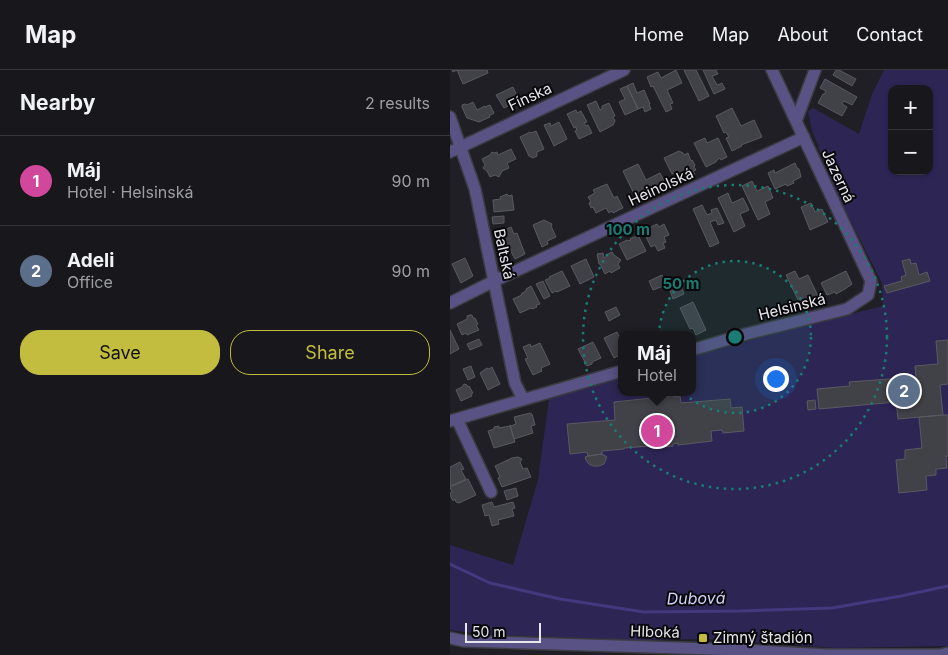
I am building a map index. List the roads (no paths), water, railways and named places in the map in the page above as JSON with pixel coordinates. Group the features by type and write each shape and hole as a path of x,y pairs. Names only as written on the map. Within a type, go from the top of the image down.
{"street":[{"name":"Fínska","path":"455,149 624,70"},
{"name":"Jazerná","path":"772,70 871,281 868,295"},
{"path":"796,121 815,70"},
{"name":"Baltská","path":"450,116 455,149 475,189 515,383 524,399"},
{"name":"Heinolská","path":"450,303 804,137"},
{"name":"Helsinská","path":"696,349 847,308 868,295"},
{"path":"491,492 453,420 618,372"},
{"name":"Hlboká","path":"450,638 464,641 742,650 826,655 940,655 948,653"}],"waterway":[{"name":"Dubová","path":"450,564 490,583 560,599 644,612 832,608 948,586"}],"place":[{"name":"Adeli","path":"904,391"},
{"name":"Máj","path":"657,431"},
{"name":"Zimný štadión","path":"703,638"}]}
